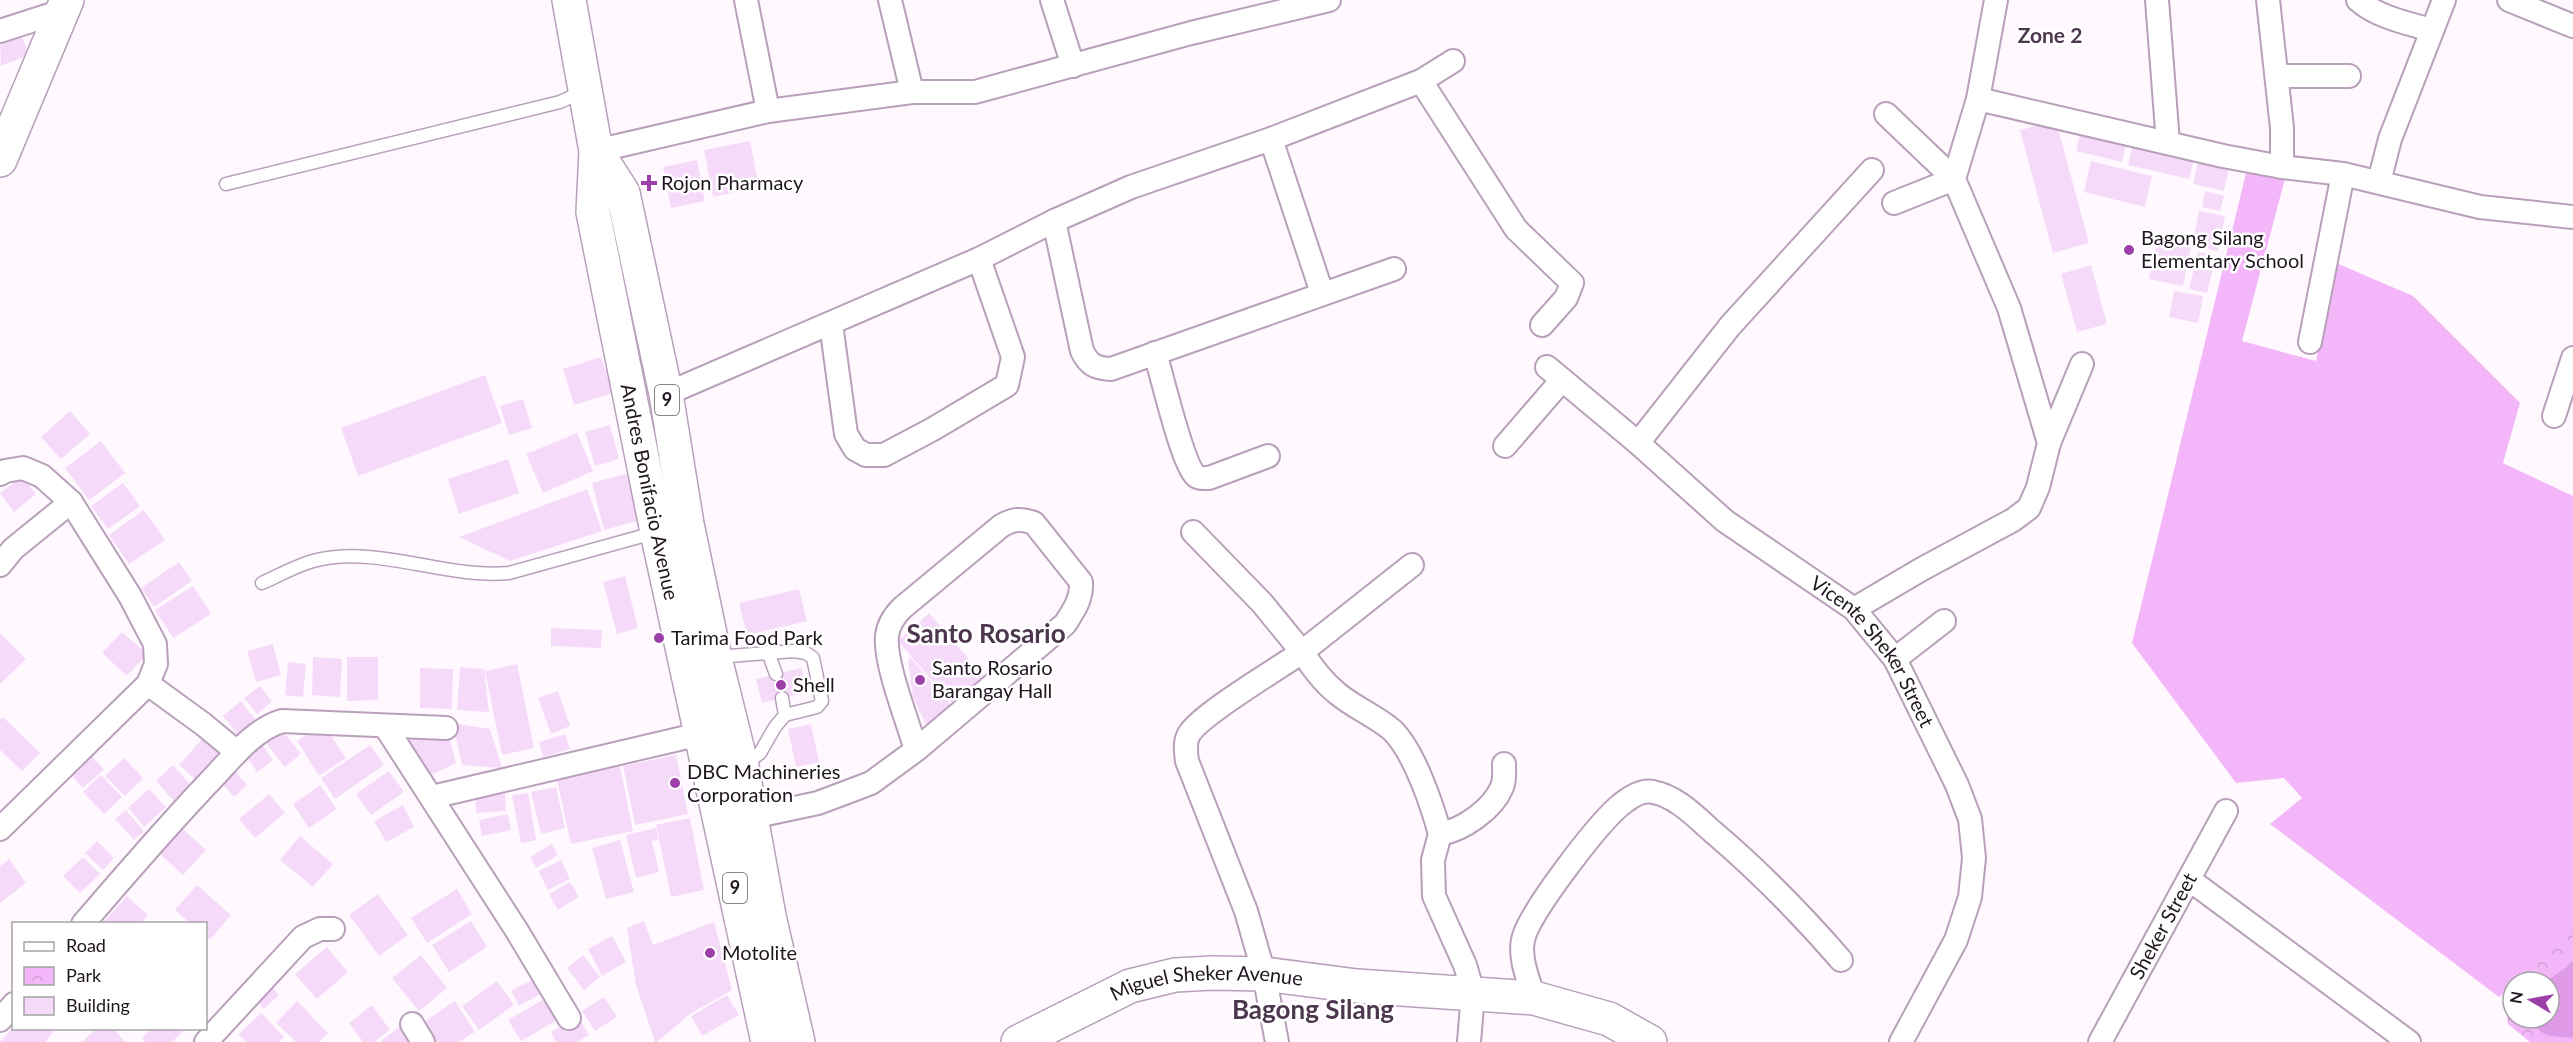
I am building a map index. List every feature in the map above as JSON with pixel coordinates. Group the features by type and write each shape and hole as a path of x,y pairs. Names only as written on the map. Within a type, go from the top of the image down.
{"main road":[{"name":"Andres Bonifacio Avenue","path":"568,0 596,151 593,212 672,528 717,730 768,1042"},
{"path":"0,160 64,5"},
{"name":"Andres Bonifacio Avenue","path":"596,151 623,193 666,394 672,528 715,657 717,730 742,767 769,916 798,1042"},
{"name":"Miguel Sheker Avenue","path":"1038,1037 1130,986 1175,975 1264,974 1357,986 1534,998 1609,1019 1650,1042"}],"street":[{"path":"747,0 768,111"},
{"path":"890,0 912,92"},
{"path":"1052,0 1073,66"},
{"path":"596,151 768,111 912,92 975,92 1191,33 1329,0"},
{"path":"1954,179 1978,99 1996,0"},
{"path":"2157,0 2168,143"},
{"path":"2268,0 2282,128 2283,167"},
{"path":"2358,0 2365,7 2385,16 2431,30"},
{"path":"2379,182 2390,139 2444,0"},
{"path":"2509,0 2573,26"},
{"path":"0,31 64,5"},
{"path":"666,394 979,259 1053,221 1131,187 1271,139 1421,81 1453,61"},
{"path":"2277,76 2349,76"},
{"path":"1421,81 1516,229 1572,283 1566,298 1542,326"},
{"path":"1978,99 2283,167 2343,174 2480,207 2573,217"},
{"path":"1886,114 1954,179 2009,308 2049,443"},
{"path":"1271,139 1322,293"},
{"path":"1638,442 1730,326 1872,170"},
{"path":"2310,342 2343,174"},
{"path":"1894,203 1954,179"},
{"path":"1053,221 1082,351 1088,363 1097,368 1111,369 1394,269"},
{"path":"831,324 846,434 855,449 866,455 884,455 1007,385 1013,357 979,259"},
{"path":"1155,353 1184,453 1195,475 1209,478 1268,456"},
{"path":"2554,416 2573,358"},
{"path":"1854,609 2013,520 2029,508 2038,487 2049,443 2082,364"},
{"name":"Vicente Sheker Street","path":"1505,446 1554,374 1638,442 1725,520 1854,609 1895,659 1957,784 1970,819 1974,858 1970,897 1956,940 1901,1042"},
{"path":"0,474 23,468 42,476 71,502 130,596 155,644 156,664 148,684 0,829"},
{"path":"0,565 13,549 71,502"},
{"path":"752,817 818,803 871,783 916,750 1065,624 1077,606 1082,591 1081,582 1034,523 1025,519 1012,520 1001,526 902,608 892,619 887,634 887,652 916,750"},
{"path":"1193,532 1262,603 1320,678 1340,696 1391,730 1402,742 1434,810 1440,834 1433,861 1434,896 1465,965 1473,993 1470,1042"},
{"path":"1277,1042 1264,974 1246,911 1187,762 1185,747 1189,734 1204,718 1302,652 1412,565"},
{"path":"1895,659 1944,621"},
{"path":"148,684 237,752"},
{"path":"85,922 187,804 237,752 267,726 282,721 446,728"},
{"path":"385,726 517,931 569,1018"},
{"path":"432,797 717,730"},
{"path":"1440,834 1454,832 1491,804 1501,789 1504,764"},
{"path":"1534,998 1523,958 1522,941 1531,919 1575,858 1617,808 1636,794 1651,791 1667,797 1689,812 1758,870 1841,960"},
{"name":"Sheker Street","path":"2100,1042 2226,812"},
{"path":"2190,880 2409,1042"},
{"path":"206,1042 303,937 320,929 333,928"},
{"path":"0,1020 12,1006"}],"lane":[{"path":"225,184 560,102 585,91"},
{"path":"262,583 312,561 343,556 376,557 486,575 509,573 672,528"},
{"path":"715,657 794,651 813,658 822,701 817,708 785,715 760,753 742,767"},
{"path":"768,652 776,674"},
{"path":"782,698 785,715"}],"green space":[{"path":"2248,165 2287,171 2242,341 2316,361 2336,263 2413,296 2520,403 2503,463 2573,496 2573,939 2530,970 2501,970 2501,995 2499,997 2270,824 2302,798 2284,778 2236,783 2132,643"},
{"path":"2573,922 2573,1042 2530,1042 2515,1030 2561,1030 2561,970 2519,970"}],"shaded area":[{"path":"2573,963 2573,1038 2548,1035 2539,1030 2561,1030 2561,971"}],"building":[{"path":"20,32 29,55 1,66 0,40"},
{"path":"2056,121 2089,243 2053,253 2020,130"},
{"path":"2081,129 2127,139 2122,162 2076,151"},
{"path":"2134,140 2195,155 2189,179 2128,165"},
{"path":"750,141 759,187 713,197 704,150"},
{"path":"2199,157 2230,164 2224,191 2193,184"},
{"path":"697,160 705,201 671,208 663,167"},
{"path":"2091,161 2152,176 2145,207 2084,192"},
{"path":"2205,191 2224,196 2220,211 2202,207"},
{"path":"2199,211 2225,216 2218,251 2192,245"},
{"path":"2157,241 2191,247 2183,286 2149,279"},
{"path":"2198,252 2216,256 2207,293 2189,289"},
{"path":"2091,265 2107,324 2077,332 2061,274"},
{"path":"2174,291 2203,296 2198,323 2169,317"},
{"path":"601,357 613,393 574,405 563,369"},
{"path":"485,375 502,423 358,476 341,428"},
{"path":"523,399 532,428 509,435 500,406"},
{"path":"70,411 90,434 61,459 41,437"},
{"path":"610,425 619,459 595,466 585,432"},
{"path":"577,433 593,471 543,493 526,454"},
{"path":"101,441 125,473 89,500 65,468"},
{"path":"508,459 519,493 459,514 448,479"},
{"path":"629,473 641,520 604,530 592,483"},
{"path":"22,476 36,494 14,512 0,493"},
{"path":"123,483 140,506 108,529 91,506"},
{"path":"587,489 602,531 510,561 459,537"},
{"path":"144,510 165,540 129,564 109,535"},
{"path":"179,562 192,581 154,607 141,588"},
{"path":"625,576 638,628 617,634 603,582"},
{"path":"193,586 211,614 173,638 155,610"},
{"path":"799,589 807,621 747,635 739,603"},
{"path":"929,613 986,679 954,706 898,641"},
{"path":"551,628 602,630 601,648 551,646"},
{"path":"122,632 147,654 127,676 102,653"},
{"path":"0,633 26,659 0,684"},
{"path":"273,644 281,675 256,682 247,651"},
{"path":"313,657 342,659 340,697 312,695"},
{"path":"347,657 378,657 378,700 347,701"},
{"name":"Santo Rosario Barangay Hall","path":"910,657 953,708 928,729 913,697 908,662"},
{"path":"288,662 306,664 303,697 285,695"},
{"path":"517,664 534,748 502,755 485,671"},
{"path":"460,667 484,669 489,712 457,710"},
{"path":"420,668 453,669 452,709 420,708"},
{"name":"Shell","path":"801,668 807,692 762,703 756,679"},
{"path":"260,686 272,702 257,714 244,698"},
{"path":"558,691 570,726 551,734 538,698"},
{"path":"241,701 258,723 240,738 223,716"},
{"path":"3,717 40,753 22,771 0,750 0,720"},
{"path":"323,723 346,758 319,776 297,741"},
{"path":"453,723 490,729 502,768 462,765"},
{"path":"277,724 301,754 285,767 261,737"},
{"path":"811,724 819,762 796,767 788,729"},
{"path":"399,729 448,732 456,763 429,776"},
{"path":"208,732 227,749 198,782 179,765"},
{"path":"565,734 570,749 543,757 539,742"},
{"path":"260,742 273,760 257,772 244,753"},
{"path":"370,745 384,765 335,799 321,778"},
{"path":"85,748 104,770 83,788 64,767"},
{"path":"676,755 688,814 635,825 623,766"},
{"path":"124,758 143,778 125,796 105,776"},
{"path":"173,765 191,785 174,801 156,781"},
{"path":"620,766 633,831 571,844 557,780"},
{"path":"234,770 247,785 234,797 221,782"},
{"path":"389,771 404,792 371,815 356,794"},
{"path":"101,775 122,797 104,814 83,792"},
{"path":"320,785 337,809 309,828 293,804"},
{"path":"556,787 565,828 541,834 531,792"},
{"path":"149,789 166,807 144,827 128,808"},
{"path":"505,793 506,811 476,813 475,795"},
{"path":"528,793 536,840 521,843 512,795"},
{"path":"269,794 285,813 255,838 239,819"},
{"path":"403,805 414,827 386,842 374,821"},
{"path":"126,810 144,831 134,840 115,819"},
{"path":"508,814 511,830 482,836 479,820"},
{"path":"690,818 704,890 671,897 656,825"},
{"path":"656,828 658,840 652,841 659,872 636,878 626,835"},
{"path":"183,829 206,850 183,875 160,854"},
{"path":"300,836 333,864 313,887 280,860"},
{"path":"620,840 634,892 606,899 592,848"},
{"path":"97,841 114,858 103,870 85,853"},
{"path":"552,844 558,855 536,868 530,857"},
{"path":"83,857 100,874 80,893 63,876"},
{"path":"9,859 26,883 0,903 0,866"},
{"path":"561,860 570,879 548,890 538,871"},
{"path":"570,882 579,897 558,910 549,894"},
{"path":"197,885 231,915 210,940 207,937 207,922 189,922 175,910"},
{"path":"457,889 472,914 427,943 411,918"},
{"path":"378,894 408,935 379,956 349,915"},
{"path":"127,896 148,915 142,922 104,922"},
{"path":"471,921 487,947 449,972 432,945"},
{"path":"644,921 653,945 714,922 732,990 690,1014 657,1042 655,1042 636,985 627,928"},
{"path":"612,936 626,962 602,976 588,949"},
{"path":"327,947 348,972 317,999 295,974"},
{"path":"421,955 447,988 419,1011 392,978"},
{"path":"583,955 600,977 584,990 567,968"},
{"path":"532,980 540,994 519,1006 511,991"},
{"path":"266,981 279,995 264,1009 251,994"},
{"path":"497,981 514,1005 479,1030 462,1006"},
{"path":"727,995 739,1015 702,1036 691,1016"},
{"path":"548,997 561,1018 521,1041 508,1020"},
{"path":"604,997 617,1017 595,1031 582,1011"},
{"path":"297,1001 328,1033 319,1042 296,1042 276,1023"},
{"path":"455,1001 475,1032 459,1042 434,1042 422,1023"},
{"path":"372,1005 390,1030 374,1042 363,1042 349,1023"},
{"path":"261,1013 284,1037 279,1042 246,1042 239,1034"},
{"path":"578,1016 589,1035 577,1042 556,1042 551,1032"},
{"path":"403,1024 417,1042 380,1042"},
{"path":"12,1028 54,1030 45,1042 0,1042"},
{"path":"95,1030 115,1030 125,1042 82,1042"},
{"path":"150,1030 184,1030 172,1042 145,1042 142,1038"}],"place":[{"name":"Rojon Pharmacy","path":"649,183"},
{"name":"Bagong Silang Elementary School","path":"2129,250"},
{"name":"Tarima Food Park","path":"659,638"},
{"name":"Santo Rosario Barangay Hall","path":"920,680"},
{"name":"Shell","path":"781,685"},
{"name":"DBC Machineries Corporation","path":"675,783"},
{"name":"Motolite","path":"710,953"}],"district":[{"name":"Zone 2","path":"2050,36"},
{"name":"Santo Rosario","path":"986,634"},
{"name":"Bagong Silang","path":"1313,1010"}]}
